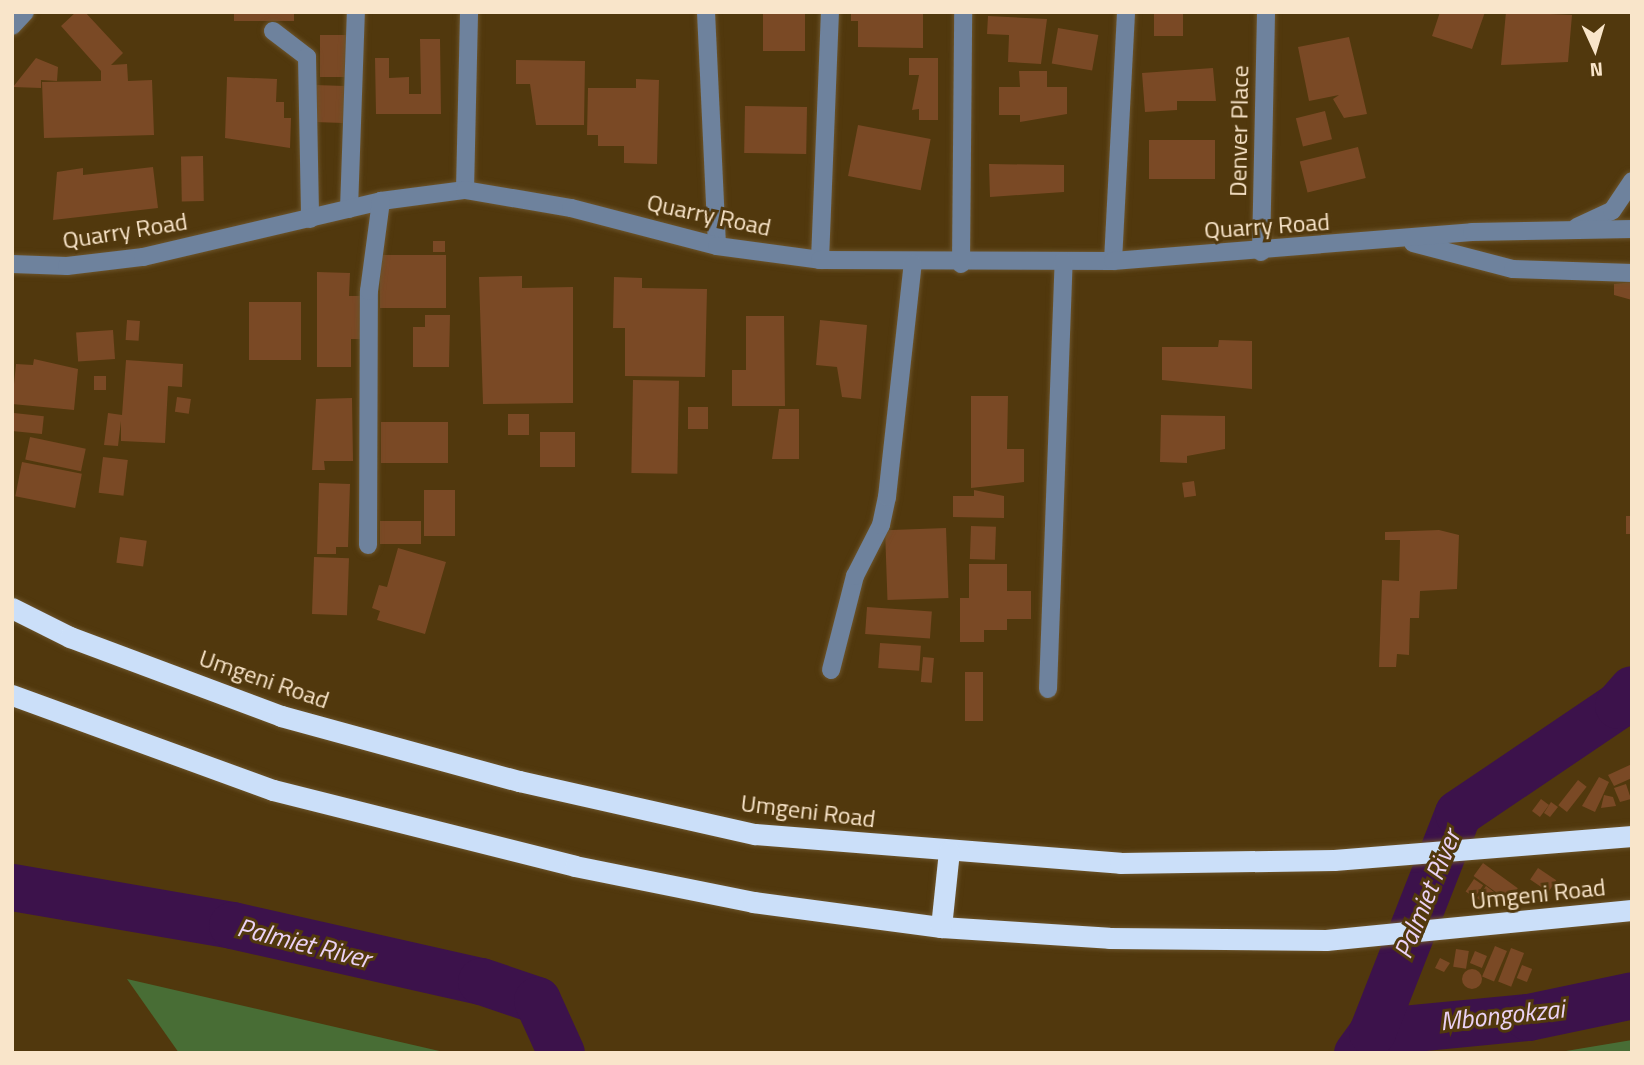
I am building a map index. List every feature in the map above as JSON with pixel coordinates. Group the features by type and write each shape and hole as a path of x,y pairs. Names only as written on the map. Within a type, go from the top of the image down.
{"highway":[{"name":"Umgeni Road","path":"12,608 71,637 281,716 519,781 755,834 949,852 1120,863 1334,860 1632,836"},
{"name":"Umgeni Road","path":"12,695 273,790 575,866 753,902 941,927 1109,938 1326,940 1555,921 1632,910"},
{"path":"941,927 949,852"}],"street":[{"path":"12,26 25,12"},
{"path":"349,209 356,12"},
{"path":"465,190 469,12"},
{"path":"706,12 717,246"},
{"path":"820,260 830,12"},
{"path":"961,264 963,12"},
{"path":"1113,261 1126,12"},
{"name":"Denver Place","path":"1261,252 1266,12"},
{"path":"273,31 307,57 310,219"},
{"path":"1561,232 1612,211 1632,181"},
{"name":"Quarry Road","path":"12,264 67,266 143,257 381,201 465,190 571,208 717,246 820,260 961,264 1113,261 1406,242 1472,232 1632,229"},
{"path":"368,545 369,291 381,201"},
{"name":"Quarry Road","path":"1406,242 1513,269 1632,273"},
{"path":"1048,689 1064,261"},
{"path":"831,670 855,576 881,525 887,497 913,263"}],"green space":[{"path":"127,979 448,1053 179,1053"},
{"path":"1632,1040 1632,1053 1554,1053"}],"building":[{"path":"76,12 85,12 123,53 111,65 127,64 128,81 152,80 154,135 44,138 42,82 101,81 101,71 61,26"},
{"path":"234,12 294,12 294,21 234,21"},
{"path":"763,12 805,12 805,51 763,51"},
{"path":"851,12 923,12 923,48 858,47 858,21 851,21"},
{"path":"1154,12 1183,12 1183,36 1154,36"},
{"path":"1440,12 1485,12 1472,49 1432,36"},
{"path":"1506,12 1572,15 1568,62 1501,65"},
{"path":"988,16 1047,19 1041,64 1008,62 1009,35 987,34"},
{"path":"1058,28 1098,35 1092,71 1052,63"},
{"path":"320,35 348,35 348,77 320,77"},
{"path":"1349,37 1367,114 1344,118 1333,99 1339,95 1309,101 1298,47"},
{"path":"420,39 440,39 441,114 376,114 375,58 389,58 389,78 409,77 409,94 421,94"},
{"path":"36,58 58,67 57,81 41,80 41,88 13,87"},
{"path":"909,58 938,58 938,120 919,120 919,109 912,110 919,75 909,75"},
{"path":"516,60 585,61 584,125 536,125 530,84 516,84"},
{"path":"1213,68 1216,101 1177,101 1177,110 1145,112 1142,73"},
{"path":"1019,71 1047,71 1047,87 1067,87 1067,114 1020,122 1020,115 999,115 999,87 1020,87"},
{"path":"227,77 277,79 276,102 284,102 284,118 291,118 290,148 225,138"},
{"path":"636,79 659,80 657,164 624,163 624,146 598,146 598,135 587,135 588,88 636,88"},
{"path":"315,85 345,86 344,123 314,122"},
{"path":"745,106 807,107 806,154 744,153"},
{"path":"1325,111 1332,139 1303,146 1296,118"},
{"path":"858,125 931,139 921,190 848,176"},
{"path":"1149,140 1215,140 1215,179 1149,179"},
{"path":"1358,147 1366,178 1308,193 1300,162"},
{"path":"181,156 203,156 204,201 182,201"},
{"path":"989,164 1064,165 1064,192 990,197"},
{"path":"153,167 158,208 53,220 57,172 83,168 83,175"},
{"path":"433,241 445,241 445,252 433,252"},
{"path":"380,255 446,255 446,308 380,308"},
{"path":"317,272 350,273 349,296 362,296 361,339 351,339 351,367 317,367"},
{"path":"522,276 522,288 573,287 573,403 483,404 479,277"},
{"path":"614,277 642,278 642,288 707,289 705,377 625,376 625,328 613,328"},
{"path":"1632,282 1632,300 1614,295 1614,284"},
{"path":"249,302 301,302 301,360 249,360"},
{"path":"425,315 450,315 449,367 413,367 413,327 425,327"},
{"path":"746,316 784,316 785,406 732,406 732,370 746,370"},
{"path":"127,320 140,321 139,341 126,340"},
{"path":"820,320 867,325 861,399 842,397 837,367 816,365"},
{"path":"113,330 115,359 78,362 76,333"},
{"path":"1219,340 1252,341 1252,389 1162,380 1162,347 1218,347"},
{"path":"34,359 78,369 74,410 12,404 16,364 33,365"},
{"path":"126,360 183,364 182,387 168,386 165,443 121,441 121,421 118,446 104,445 108,413 122,415"},
{"path":"94,376 106,376 106,390 94,390"},
{"path":"633,380 679,381 677,474 631,473"},
{"path":"971,396 1008,396 1007,449 1024,449 1024,482 971,488"},
{"path":"177,397 191,399 189,414 175,412"},
{"path":"352,398 353,461 324,461 325,470 312,470 316,399"},
{"path":"688,407 708,407 708,429 688,429"},
{"path":"779,409 799,409 799,459 772,459"},
{"path":"14,413 44,416 42,434 12,431"},
{"path":"508,414 529,414 529,435 508,435"},
{"path":"1161,415 1225,416 1225,449 1187,456 1187,463 1160,462"},
{"path":"381,422 448,422 448,463 381,463"},
{"path":"540,432 575,432 575,467 540,467"},
{"path":"30,437 86,449 81,471 25,459"},
{"path":"103,457 128,460 123,496 99,493"},
{"path":"22,462 82,474 75,508 15,496"},
{"path":"1194,481 1196,496 1184,498 1182,483"},
{"path":"319,483 350,484 348,547 336,547 336,554 317,554"},
{"path":"424,490 455,490 455,536 424,536"},
{"path":"974,490 1004,496 1004,518 953,517 953,496 974,496"},
{"path":"1626,516 1632,516 1632,534 1626,534"},
{"path":"380,521 421,521 421,544 380,544"},
{"path":"971,526 996,527 995,560 970,559"},
{"path":"946,528 948,598 887,600 885,530"},
{"path":"1439,530 1459,535 1457,589 1420,591 1419,618 1410,618 1409,655 1397,654 1396,667 1379,667 1382,580 1399,581 1400,540 1385,540 1385,532"},
{"path":"120,537 147,541 143,567 116,563"},
{"path":"398,548 446,562 425,634 377,620 380,611 372,608 379,585 387,587"},
{"path":"314,557 349,558 347,615 312,614"},
{"path":"969,564 1007,564 1007,591 1031,591 1031,619 1007,619 1007,630 984,630 984,642 960,642 960,598 969,598"},
{"path":"867,607 932,612 930,638 865,634"},
{"path":"880,643 921,646 919,671 878,668"},
{"path":"923,657 934,658 932,683 921,682"},
{"path":"965,672 983,672 983,721 965,721"},
{"path":"1632,764 1632,778 1614,786 1608,775"},
{"path":"1599,777 1609,782 1595,812 1582,806"},
{"path":"1578,780 1587,787 1567,812 1558,805"},
{"path":"1626,784 1631,799 1620,802 1614,788"},
{"path":"1604,795 1613,797 1616,806 1601,808"},
{"path":"1541,799 1549,805 1540,817 1532,811"},
{"path":"1551,802 1558,807 1550,817 1544,813"},
{"path":"1483,863 1518,888 1508,901 1474,876"},
{"path":"1538,868 1556,880 1548,892 1530,880"},
{"path":"1474,879 1483,885 1475,898 1466,891"},
{"path":"1486,886 1494,892 1485,904 1477,898"},
{"path":"1495,946 1507,951 1494,981 1482,976"},
{"path":"1511,948 1524,953 1511,987 1498,982"},
{"path":"1456,949 1469,951 1466,969 1453,967"},
{"path":"1475,951 1487,956 1482,968 1470,963"},
{"path":"1440,958 1450,963 1444,972 1435,968"},
{"path":"1522,965 1532,969 1527,982 1517,978"},
{"path":"1472,969 1479,972 1482,979 1479,986 1472,989 1465,986 1462,979 1465,972"}],"waterway":[{"name":"Palmiet River","path":"1357,1053 1372,1032 1458,813 1618,705 1632,689"},
{"name":"Palmiet River","path":"12,887 232,925 481,981 537,1000 561,1053"},
{"name":"Mbongokzai","path":"1372,1032 1528,1017 1632,995"}]}
